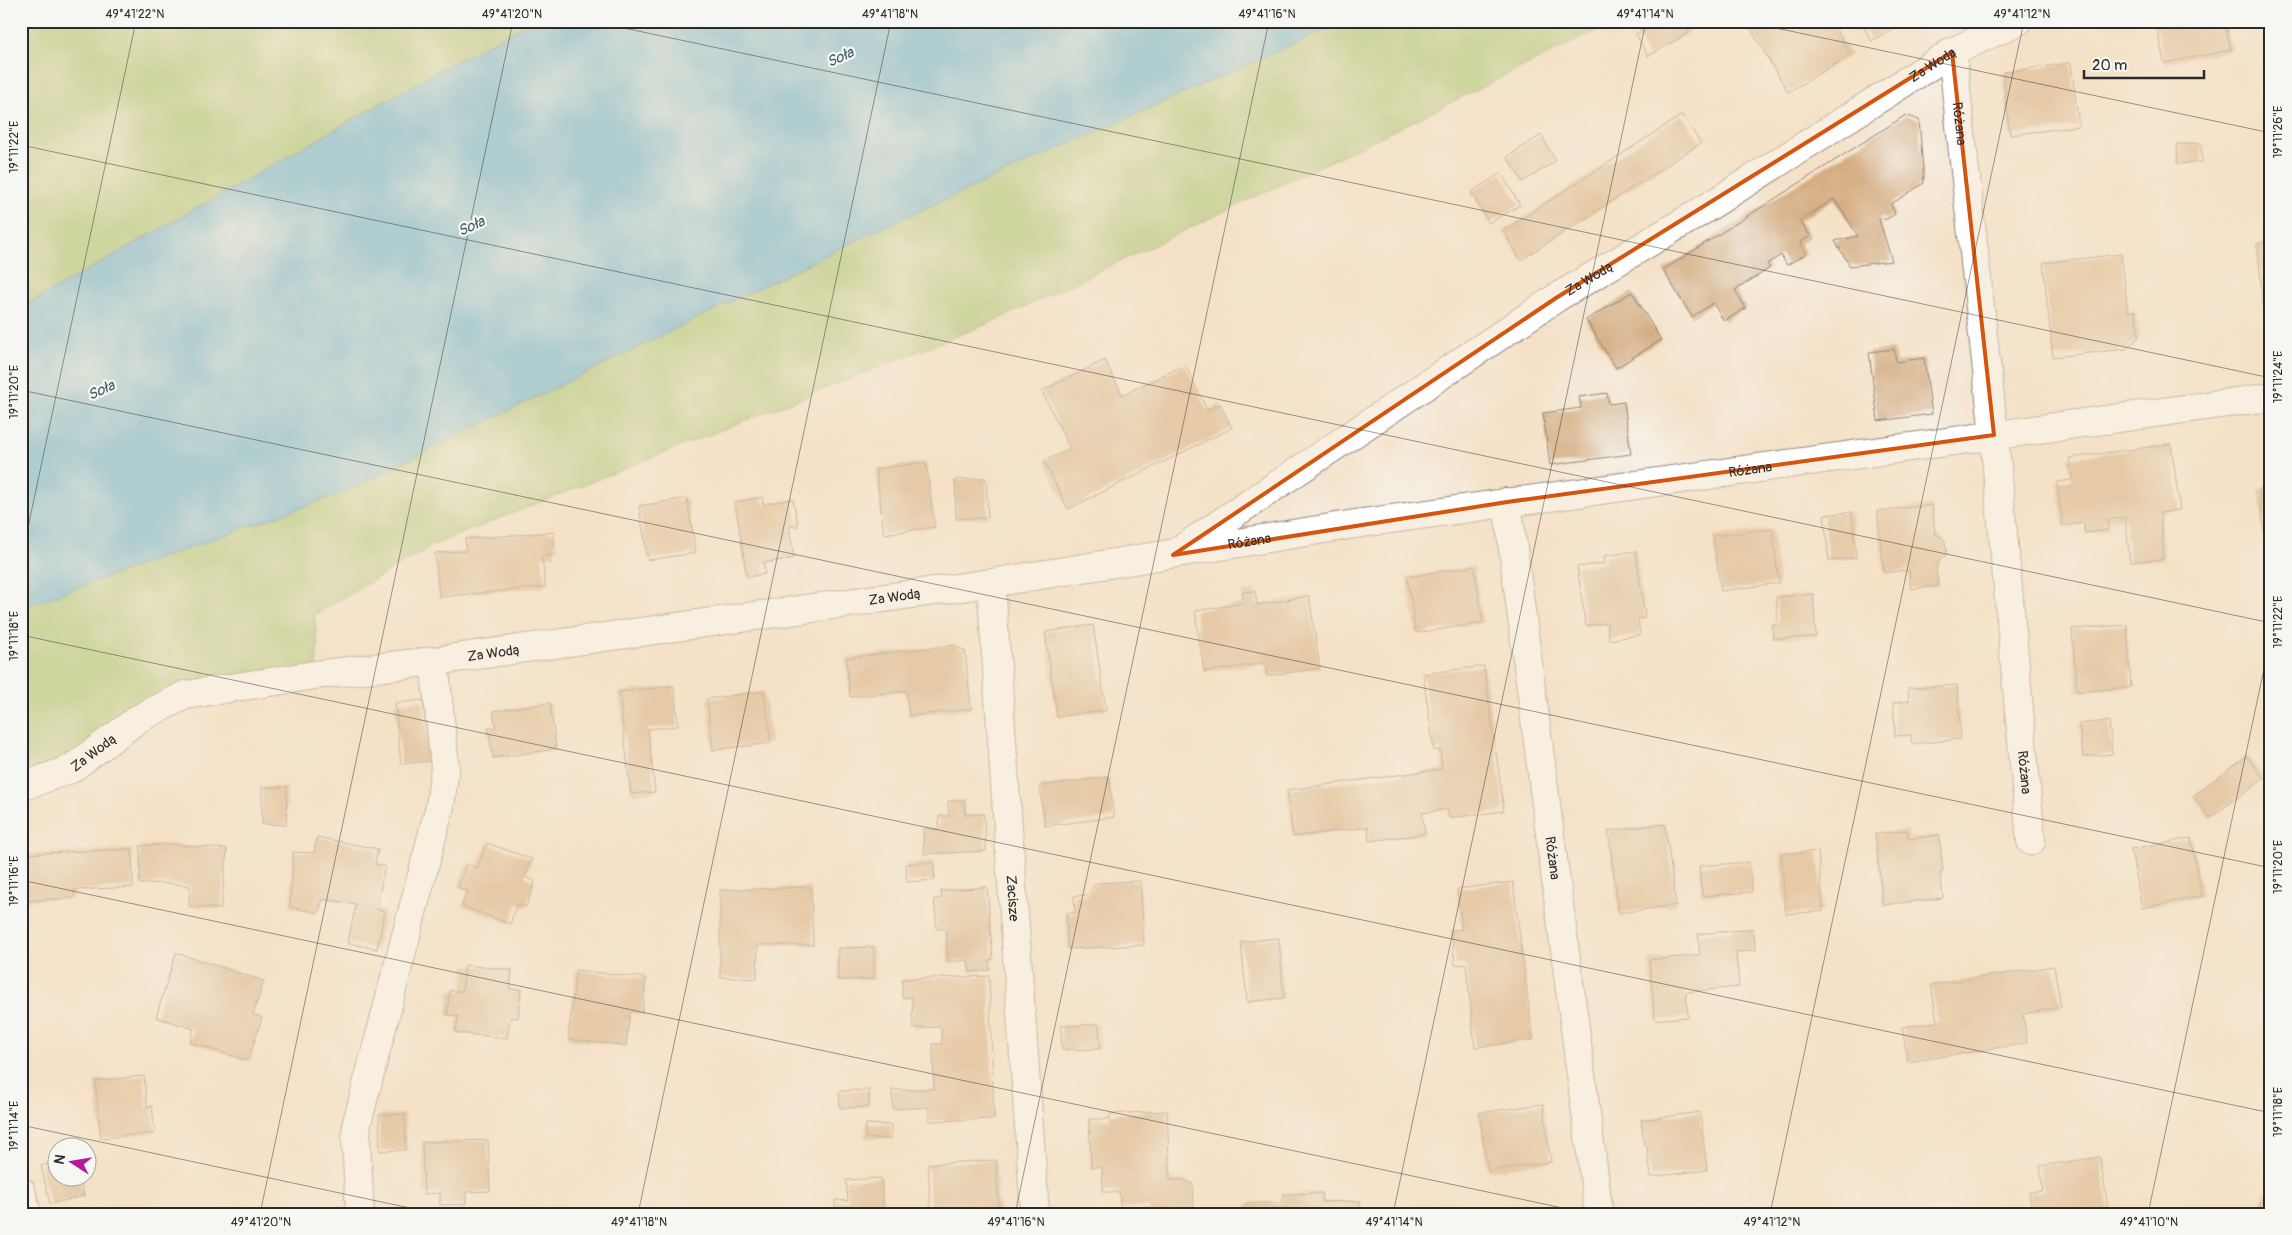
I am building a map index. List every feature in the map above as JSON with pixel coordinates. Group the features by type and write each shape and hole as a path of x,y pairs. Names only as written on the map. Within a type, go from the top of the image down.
{"street":[{"name":"Za Wodą","path":"1173,555 1556,298 1696,214 1952,52 2018,21"},
{"name":"Różana","path":"1952,52 1994,435 2031,841"},
{"name":"Różana","path":"991,583 1355,524 2271,397"},
{"name":"Różana","path":"1507,502 1599,1214"},
{"name":"Za Wodą","path":"21,787 71,769 138,719 184,695 315,675 434,661 991,583"},
{"name":"Zacisze","path":"991,583 1035,1214"},
{"path":"360,1214 356,1140 357,1123 440,806 445,767 434,661"},
{"path":"21,1191 27,1214"}],"highlighted area":[{"path":"1952,52 1994,435 1507,502 1173,555 1556,298"}],"green space":[{"path":"21,21 532,21 445,67 21,308"},
{"path":"1345,21 1615,21 1424,116 999,319 433,545 314,615 318,645 315,675 185,695 21,787 21,608 339,494 881,228"}],"water":[{"name":"Soła","path":"532,21 1345,21 881,228 339,494 21,608 21,308 445,67"}],"building":[{"path":"1659,21 1683,21 1689,33 1648,56 1636,34"},
{"path":"1746,21 1831,21 1851,55 1788,92"},
{"path":"1861,21 1909,21 1871,41"},
{"path":"2156,21 2225,21 2231,50 2164,63"},
{"path":"2071,63 2079,126 2010,135 2003,72"},
{"path":"1682,115 1701,143 1521,260 1503,231"},
{"path":"1906,115 1919,120 1924,183 1891,204 1895,214 1885,220 1882,217 1879,219 1892,261 1850,266 1835,241 1858,236 1834,199 1800,221 1810,236 1800,243 1806,254 1787,265 1781,255 1767,264 1770,268 1735,290 1746,308 1724,321 1713,303 1692,317 1663,270"},
{"path":"1541,135 1556,161 1523,182 1507,157"},
{"path":"2201,143 2202,162 2178,164 2177,144"},
{"path":"1501,173 1520,205 1489,223 1471,192"},
{"path":"2271,242 2271,310 2264,311 2257,244"},
{"path":"2121,254 2128,312 2135,311 2139,337 2126,349 2053,357 2043,263"},
{"path":"1632,292 1661,340 1616,368 1586,320"},
{"path":"1894,349 1896,362 1924,358 1932,414 1878,421 1869,352"},
{"path":"1105,360 1122,395 1185,365 1207,410 1220,404 1232,428 1068,509 1044,461 1070,449 1042,391"},
{"path":"1607,393 1609,404 1624,402 1631,454 1550,465 1543,413 1581,408 1579,397"},
{"path":"2171,444 2180,510 2160,513 2164,559 2130,562 2125,517 2107,520 2109,530 2085,533 2084,523 2063,526 2057,482 2072,480 2069,458"},
{"path":"926,462 935,527 884,534 876,469"},
{"path":"986,478 988,518 956,519 955,480"},
{"path":"2271,487 2271,564 2268,565 2259,489"},
{"path":"762,497 763,504 793,499 798,526 789,527 794,558 763,563 765,574 747,577 735,502"},
{"path":"687,498 696,553 648,560 639,506"},
{"path":"1932,505 1935,535 1938,535 1945,541 1947,554 1938,562 1936,567 1938,586 1911,589 1909,570 1884,573 1877,511"},
{"path":"1852,512 1856,558 1829,561 1824,515"},
{"path":"1772,529 1779,583 1721,591 1713,536"},
{"path":"554,532 555,555 542,556 545,587 439,597 435,553 466,551 465,539"},
{"path":"1636,551 1645,618 1638,619 1640,635 1609,640 1607,623 1586,626 1577,567 1605,563 1604,556"},
{"path":"1474,566 1483,623 1416,633 1407,577"},
{"path":"1255,591 1257,605 1309,596 1320,668 1267,676 1265,663 1204,672 1195,611 1244,603 1242,592"},
{"path":"1813,594 1816,637 1773,639 1772,625 1778,624 1776,597"},
{"path":"1093,625 1106,710 1057,717 1045,632"},
{"path":"2127,625 2131,687 2077,692 2072,629"},
{"path":"954,645 965,651 971,709 909,716 906,691 850,697 846,658"},
{"path":"1484,666 1504,811 1449,818 1448,809 1422,813 1425,834 1369,841 1368,827 1293,837 1287,790 1442,769 1440,750 1434,751 1423,674"},
{"path":"1957,685 1961,739 1912,744 1911,735 1895,736 1893,703 1909,701 1908,688"},
{"path":"674,686 678,726 648,729 655,792 631,794 619,692"},
{"path":"764,691 771,743 713,750 707,699"},
{"path":"423,700 430,761 401,764 395,703"},
{"path":"550,703 556,749 493,758 488,728 496,727 493,711"},
{"path":"2109,721 2112,754 2083,757 2079,724"},
{"path":"2247,756 2264,778 2210,818 2193,796"},
{"path":"1109,777 1114,817 1045,826 1040,786"},
{"path":"262,787 287,787 286,825 262,824"},
{"path":"964,800 965,815 984,814 986,851 924,854 923,829 939,829 939,816 949,816 948,801"},
{"path":"1665,824 1676,905 1619,913 1608,831"},
{"path":"1907,830 1909,839 1939,835 1943,872 1940,872 1943,898 1883,905 1875,834"},
{"path":"317,837 378,849 375,864 385,866 376,909 385,911 377,949 348,943 356,904 323,899 318,913 290,907 293,852 314,853"},
{"path":"2191,838 2202,896 2142,908 2131,849"},
{"path":"487,843 532,859 525,877 535,881 526,907 517,904 510,924 462,906 468,891 458,887 466,864 477,868"},
{"path":"169,844 227,849 221,909 189,906 190,886 166,883 140,884 140,846"},
{"path":"132,849 133,887 74,890 74,898 21,901 21,854"},
{"path":"1818,851 1823,911 1786,914 1781,854"},
{"path":"933,862 935,880 907,882 906,864"},
{"path":"1749,862 1752,892 1702,896 1699,866"},
{"path":"1140,881 1144,945 1068,949 1066,913 1075,913 1074,896 1087,895 1096,883"},
{"path":"1513,882 1533,1040 1475,1047 1466,964 1455,965 1451,930 1462,929 1457,889"},
{"path":"811,887 813,945 758,945 757,979 720,977 720,890"},
{"path":"987,887 993,960 989,960 990,970 970,972 968,960 948,962 946,929 937,929 934,899 942,898 941,891"},
{"path":"1753,929 1756,950 1736,952 1739,987 1686,992 1688,1017 1655,1020 1649,960 1700,955 1698,934"},
{"path":"1279,938 1284,998 1247,1002 1241,942"},
{"path":"874,947 874,979 838,980 838,948"},
{"path":"176,953 264,981 253,1014 262,1018 248,1061 190,1042 194,1029 156,1017"},
{"path":"465,965 512,970 510,989 521,990 518,1018 510,1017 507,1038 456,1033 458,1016 447,1015 450,990 462,992"},
{"path":"2054,966 2061,1007 2023,1014 2027,1043 1908,1062 1902,1027 1937,1022 1931,985"},
{"path":"576,970 646,978 642,1013 630,1012 626,1046 568,1039"},
{"path":"989,976 994,1119 929,1121 929,1107 893,1109 892,1090 934,1089 933,1044 942,1044 941,1027 913,1028 912,997 902,998 902,979"},
{"path":"1099,1024 1100,1049 1062,1050 1061,1026"},
{"path":"144,1076 147,1107 152,1106 155,1133 101,1138 95,1081"},
{"path":"869,1090 869,1107 840,1108 839,1091"},
{"path":"1543,1104 1551,1162 1488,1171 1479,1113"},
{"path":"1167,1111 1170,1180 1183,1180 1193,1184 1194,1214 1149,1214 1149,1207 1120,1208 1120,1192 1103,1192 1102,1167 1091,1167 1089,1119 1110,1119 1110,1114"},
{"path":"1700,1112 1707,1170 1651,1177 1647,1145 1644,1146 1641,1120"},
{"path":"405,1114 406,1150 380,1151 379,1115"},
{"path":"866,1124 891,1125 891,1139 865,1138"},
{"path":"488,1140 490,1191 466,1192 466,1204 440,1205 440,1193 424,1194 422,1142"},
{"path":"2100,1157 2109,1214 2032,1214 2029,1193 2043,1191 2040,1166"},
{"path":"996,1160 999,1214 931,1214 928,1164"},
{"path":"48,1164 48,1188 82,1188 84,1196 50,1204 41,1166"},
{"path":"881,1178 884,1214 826,1214 826,1209 835,1209 835,1200 848,1201 846,1180"},
{"path":"2271,1182 2271,1214 2256,1214"},
{"path":"1322,1193 1322,1202 1360,1201 1361,1214 1246,1214 1246,1203 1283,1203 1283,1194"}]}
